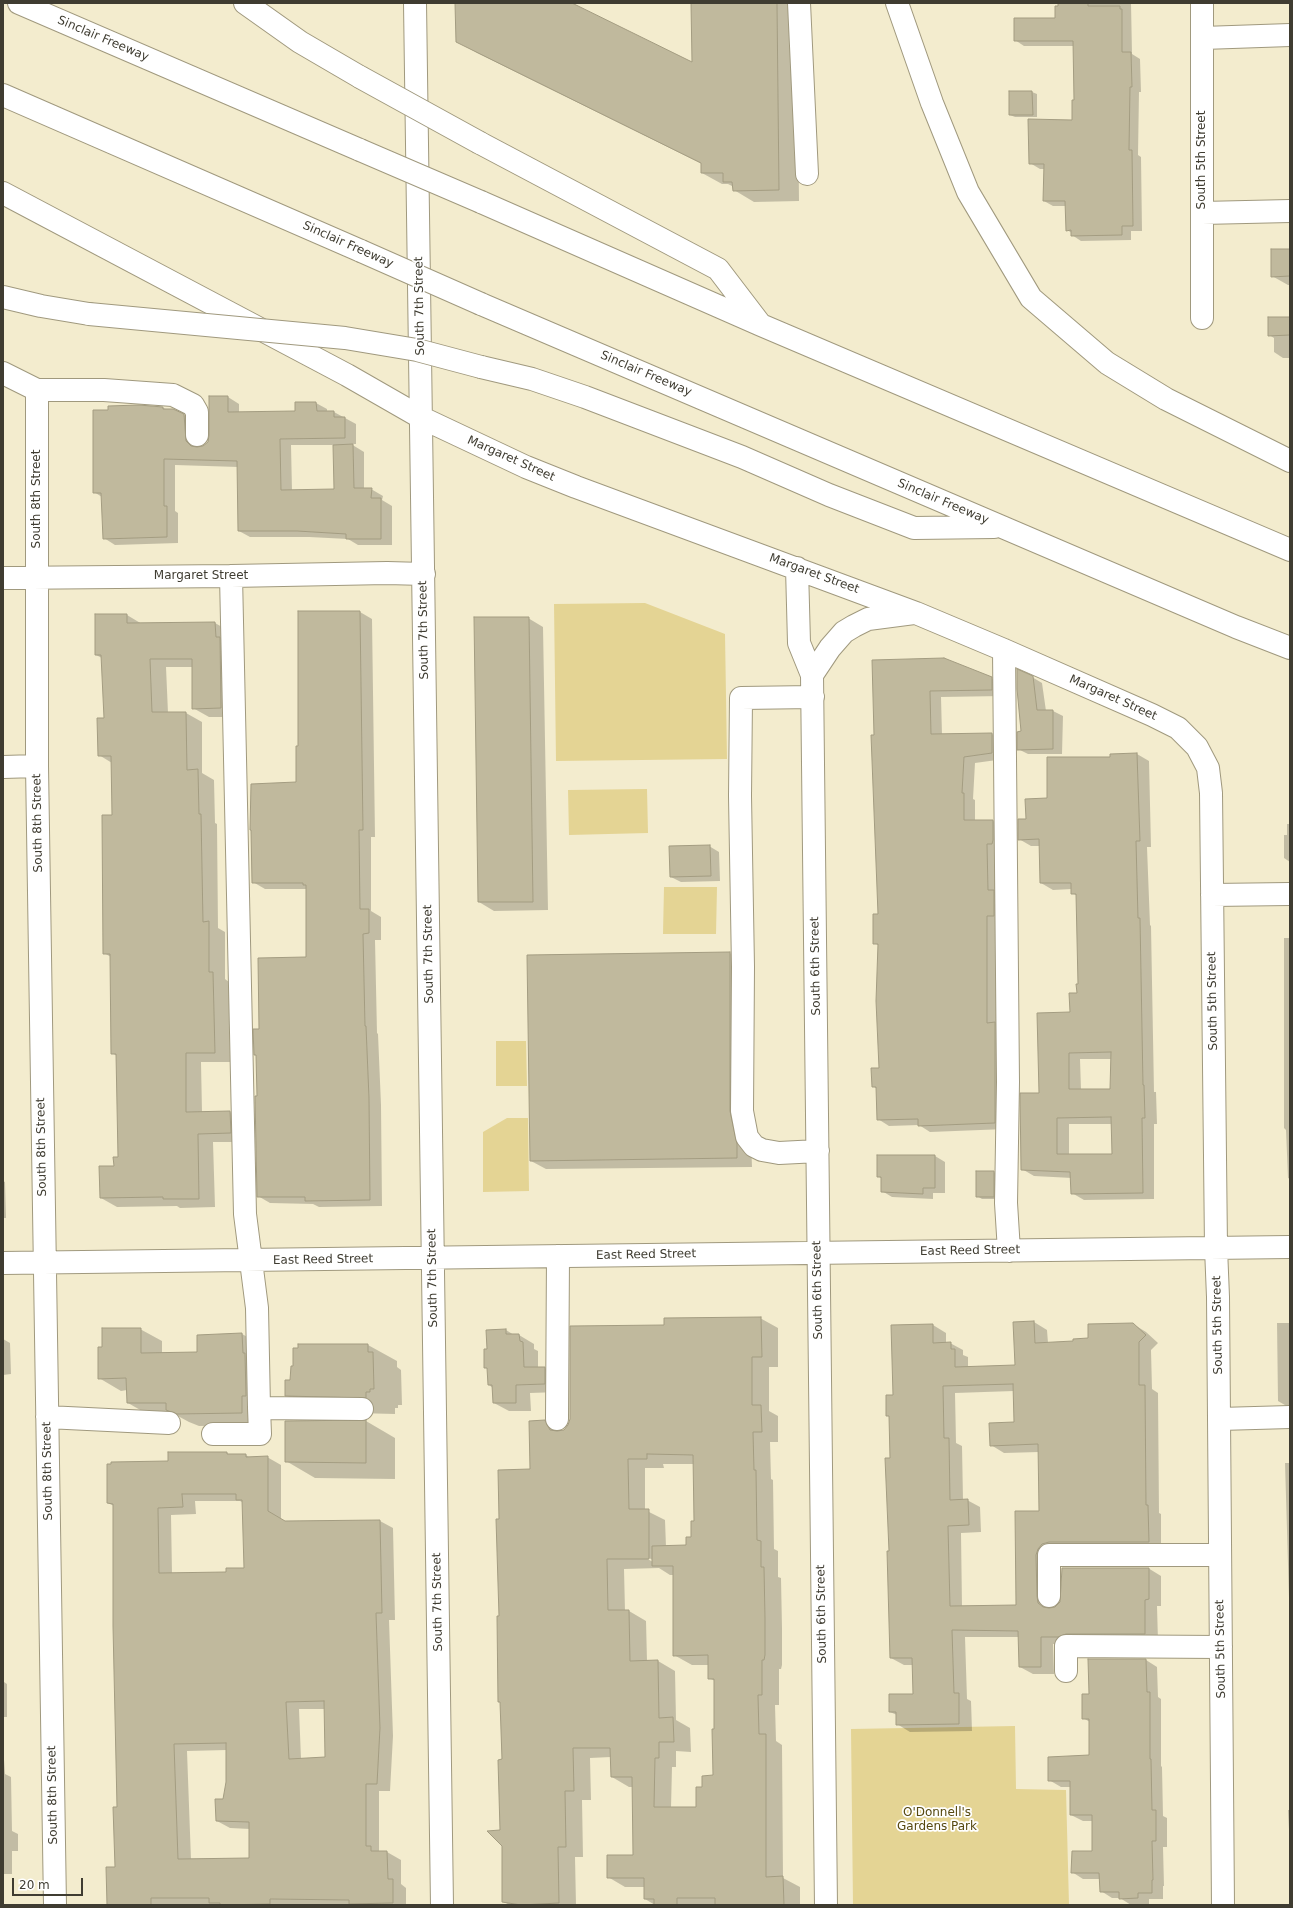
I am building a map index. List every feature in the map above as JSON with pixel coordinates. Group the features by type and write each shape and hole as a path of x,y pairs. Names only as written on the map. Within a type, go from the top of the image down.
{"main road":[{"name":"Sinclair Freeway","path":"19,3 761,325 1290,550"},
{"path":"245,3 300,42 360,77 480,143 718,269 761,325"},
{"name":"South 7th Street","path":"415,3 442,1905"},
{"path":"799,3 807,174"},
{"path":"882,3 932,104"},
{"path":"898,3 932,104 968,192 1031,298 1107,363 1166,399 1290,461"},
{"name":"South 5th Street","path":"1202,3 1202,318"},
{"path":"1203,38 1290,36"},
{"name":"Sinclair Freeway","path":"3,95 482,304 1236,627 1290,648"},
{"name":"Margaret Street","path":"3,193 347,375 422,418 526,467 576,487 916,613 1152,715 1178,728 1197,747"},
{"path":"1202,213 1290,210"},
{"path":"3,297 42,306 89,314 345,338 417,350 532,379 742,457 829,495 914,528 1002,527"},
{"path":"3,372 37,390 104,390 173,395 193,405 195,408 197,412 198,435"},
{"name":"South 8th Street","path":"37,390 37,766 55,1905"},
{"name":"South 6th Street","path":"797,568 799,643 812,675 813,697 826,1905"},
{"name":"Margaret Street","path":"3,578 387,573 424,574"},
{"path":"213,1434 260,1434 257,1308 245,1214 231,576"},
{"path":"812,675 830,648 844,632 854,626 868,620 916,613"},
{"path":"1004,650 1008,1074 1006,1203 1009,1251"},
{"path":"813,697 741,698 740,796 743,967 742,1111 747,1137 754,1146 762,1150 779,1153 818,1151"},
{"name":"South 5th Street","path":"1197,747 1208,768 1211,793 1216,1248 1220,1419 1223,1905"},
{"path":"3,767 37,766"},
{"path":"1212,895 1290,894"},
{"name":"East Reed Street","path":"3,1263 1290,1247"},
{"path":"557,1419 558,1256"},
{"path":"259,1408 362,1409"},
{"path":"47,1417 169,1423"},
{"path":"1220,1419 1290,1417"},
{"path":"1049,1596 1049,1554 1220,1555"},
{"path":"1066,1671 1066,1646 1221,1647"}],"green space":[{"path":"645,603 725,634 727,759 556,761 554,604"},
{"path":"647,789 648,833 569,835 568,790"},
{"path":"664,887 717,887 716,934 663,934"},
{"path":"496,1041 526,1041 527,1086 496,1086"},
{"path":"507,1118 528,1118 529,1191 483,1192 483,1132"},
{"name":"O'Donnell's Gardens Park","path":"1015,1726 1016,1789 1066,1790 1069,1905 853,1905 851,1729"}],"building":[{"path":"455,3 572,3 692,62 691,3 777,3 779,190 733,191 732,182 723,182 723,173 701,173 701,163 456,42"},
{"path":"1058,3 1088,3 1088,6 1120,6 1120,9 1122,9 1122,52 1131,52 1132,87 1130,87 1129,150 1132,150 1133,226 1122,226 1122,235 1071,236 1071,230 1066,231 1065,201 1043,201 1044,164 1029,164 1028,119 1072,120 1072,100 1074,100 1073,41 1014,41 1014,18 1055,18 1055,6 1058,6"},
{"path":"1009,91 1032,91 1033,115 1009,115"},
{"path":"1271,249 1290,249 1290,276 1271,277"},
{"path":"1268,317 1290,317 1290,335 1268,336"},
{"path":"209,396 228,396 228,412 295,411 295,402 316,402 317,411 334,411 334,417 345,417 345,438 280,439 281,490 334,489 333,445 353,444 354,488 372,488 371,498 381,498 381,539 346,539 346,534 297,531 238,531 237,461 164,459 164,506 167,506 167,537 103,539 101,493 93,493 93,410 108,410 108,406 139,405 173,409 184,414 186,441 191,446 197,447 203,446 208,442"},
{"path":"298,611 360,611 363,830 359,830 360,909 369,909 369,933 363,934 365,1026 369,1098 370,1200 305,1201 305,1197 257,1197 255,1096 257,1096 256,1055 254,1055 253,1029 259,1029 258,958 306,957 306,885 303,885 303,883 252,883 250,830 251,784 296,782 296,746 298,746"},
{"path":"95,614 127,614 127,623 215,622 216,637 220,637 221,708 192,709 192,659 150,659 152,712 186,712 187,770 198,769 199,814 201,814 203,922 209,921 209,972 213,972 215,1053 186,1053 186,1112 230,1111 231,1133 198,1134 199,1199 163,1199 163,1197 100,1198 99,1166 114,1166 113,1157 118,1157 116,1054 111,1054 110,954 103,954 102,815 112,815 111,756 98,756 97,718 104,718 101,655 95,655"},
{"path":"474,617 529,617 533,902 478,902"},
{"path":"944,658 992,677 992,690 930,691 931,734 992,733 992,753 964,757 962,793 964,793 964,820 993,820 992,844 987,844 988,890 994,890 994,916 987,916 987,1023 995,1022 995,1123 918,1126 918,1119 877,1120 876,1087 872,1087 871,1068 879,1068 876,1001 878,944 873,944 873,914 878,914 871,735 874,735 872,660"},
{"path":"1017,669 1033,676 1037,710 1053,710 1053,749 1017,750 1017,732 1021,731 1017,689"},
{"path":"1137,753 1140,841 1136,841 1138,918 1140,918 1145,1118 1142,1118 1143,1193 1071,1194 1070,1172 1021,1170 1020,1093 1039,1093 1037,1013 1070,1012 1069,993 1077,993 1076,894 1071,894 1071,883 1040,883 1039,839 1018,840 1018,819 1026,819 1025,799 1047,798 1047,757 1110,757 1110,754","holes":["1111,1052 1110,1089 1069,1089 1069,1053","1111,1117 1112,1154 1057,1154 1057,1118"]},
{"path":"710,845 711,876 670,877 669,846"},
{"path":"730,952 730,1111 737,1144 737,1158 530,1161 527,955"},
{"path":"877,1155 935,1155 935,1188 923,1188 923,1194 881,1192 881,1177 877,1177"},
{"path":"976,1171 994,1171 994,1197 976,1197"},
{"path":"761,1317 762,1357 752,1357 752,1405 761,1405 762,1432 753,1432 754,1470 756,1470 757,1540 761,1541 761,1567 764,1567 765,1655 764,1660 762,1660 762,1695 758,1695 759,1734 766,1734 766,1877 783,1876 784,1905 715,1905 715,1898 677,1898 677,1905 654,1905 654,1899 644,1899 644,1878 607,1878 607,1855 633,1855 632,1777 611,1777 610,1748 573,1748 574,1791 565,1791 566,1847 558,1847 559,1903 521,1905 502,1902 502,1846 487,1831 500,1830 498,1760 502,1759 500,1702 498,1702 497,1616 499,1616 496,1519 499,1519 498,1470 530,1469 529,1421 545,1420 550,1430 557,1431 564,1430 568,1425 570,1419 570,1326 664,1325 664,1318","holes":["647,1454 693,1455 694,1521 691,1521 691,1537 686,1537 686,1545 652,1546 652,1566 673,1566 673,1656 708,1655 708,1679 714,1679 714,1729 712,1729 713,1775 702,1776 702,1787 696,1787 696,1807 654,1807 655,1758 659,1758 659,1742 674,1742 673,1717 659,1718 658,1660 630,1661 629,1610 608,1610 607,1559 649,1559 649,1509 629,1509 628,1459 647,1459"]},
{"path":"1034,1321 1035,1343 1073,1341 1073,1339 1088,1338 1088,1324 1133,1323 1146,1335 1139,1342 1139,1385 1145,1385 1146,1505 1148,1505 1149,1542 1049,1542 1042,1544 1036,1555 1038,1603 1043,1607 1049,1608 1055,1607 1060,1602 1062,1568 1149,1568 1149,1599 1145,1600 1145,1634 1066,1634 1058,1637 1041,1637 1041,1667 1019,1667 1018,1631 952,1630 954,1693 959,1693 959,1724 896,1725 896,1712 889,1712 889,1694 913,1694 912,1658 890,1658 887,1551 889,1551 885,1458 890,1458 889,1416 886,1416 886,1395 893,1395 891,1325 933,1324 933,1343 951,1342 951,1349 955,1349 955,1367 1015,1365 1013,1322","holes":["1013,1384 1014,1422 989,1423 990,1446 1038,1444 1039,1511 1015,1511 1016,1605 950,1606 948,1526 969,1525 968,1499 950,1500 949,1438 944,1438 943,1386"]},
{"path":"102,1328 141,1328 141,1353 197,1352 197,1335 242,1333 243,1353 245,1353 246,1396 242,1396 242,1413 177,1414 166,1410 166,1403 127,1403 126,1378 98,1379 98,1347 102,1347"},
{"path":"506,1329 506,1334 519,1334 520,1341 523,1342 524,1367 545,1367 545,1384 516,1385 516,1403 493,1403 492,1385 488,1385 487,1368 484,1368 484,1349 487,1349 486,1330"},
{"path":"298,1344 368,1344 368,1352 373,1352 374,1389 370,1389 370,1392 366,1392 366,1398 285,1396 285,1380 290,1380 291,1366 293,1366 293,1348 298,1348"},
{"path":"366,1420 366,1463 285,1462 285,1421"},
{"path":"168,1452 227,1452 227,1454 246,1454 246,1457 268,1456 268,1511 285,1521 380,1520 382,1613 376,1613 380,1728 377,1784 366,1784 366,1846 371,1846 371,1851 387,1851 388,1879 393,1879 393,1903 349,1904 349,1900 270,1899 270,1904 220,1905 220,1903 209,1903 209,1898 151,1898 151,1905 107,1905 106,1867 115,1867 113,1807 117,1807 113,1626 113,1504 107,1503 107,1464 111,1464 111,1462 168,1461","holes":["182,1494 236,1494 236,1500 242,1500 244,1568 226,1568 226,1572 159,1573 158,1508 183,1507","324,1701 325,1757 289,1759 286,1702","226,1743 226,1782 223,1799 215,1799 216,1821 249,1822 249,1858 178,1859 174,1744"]},
{"path":"1088,1659 1146,1659 1147,1692 1150,1692 1152,1810 1156,1810 1156,1841 1152,1841 1152,1893 1138,1893 1138,1898 1119,1899 1119,1892 1100,1892 1099,1873 1071,1873 1072,1851 1092,1851 1092,1815 1070,1815 1070,1781 1048,1781 1048,1757 1089,1755 1089,1719 1082,1719 1082,1694 1089,1694"}]}
